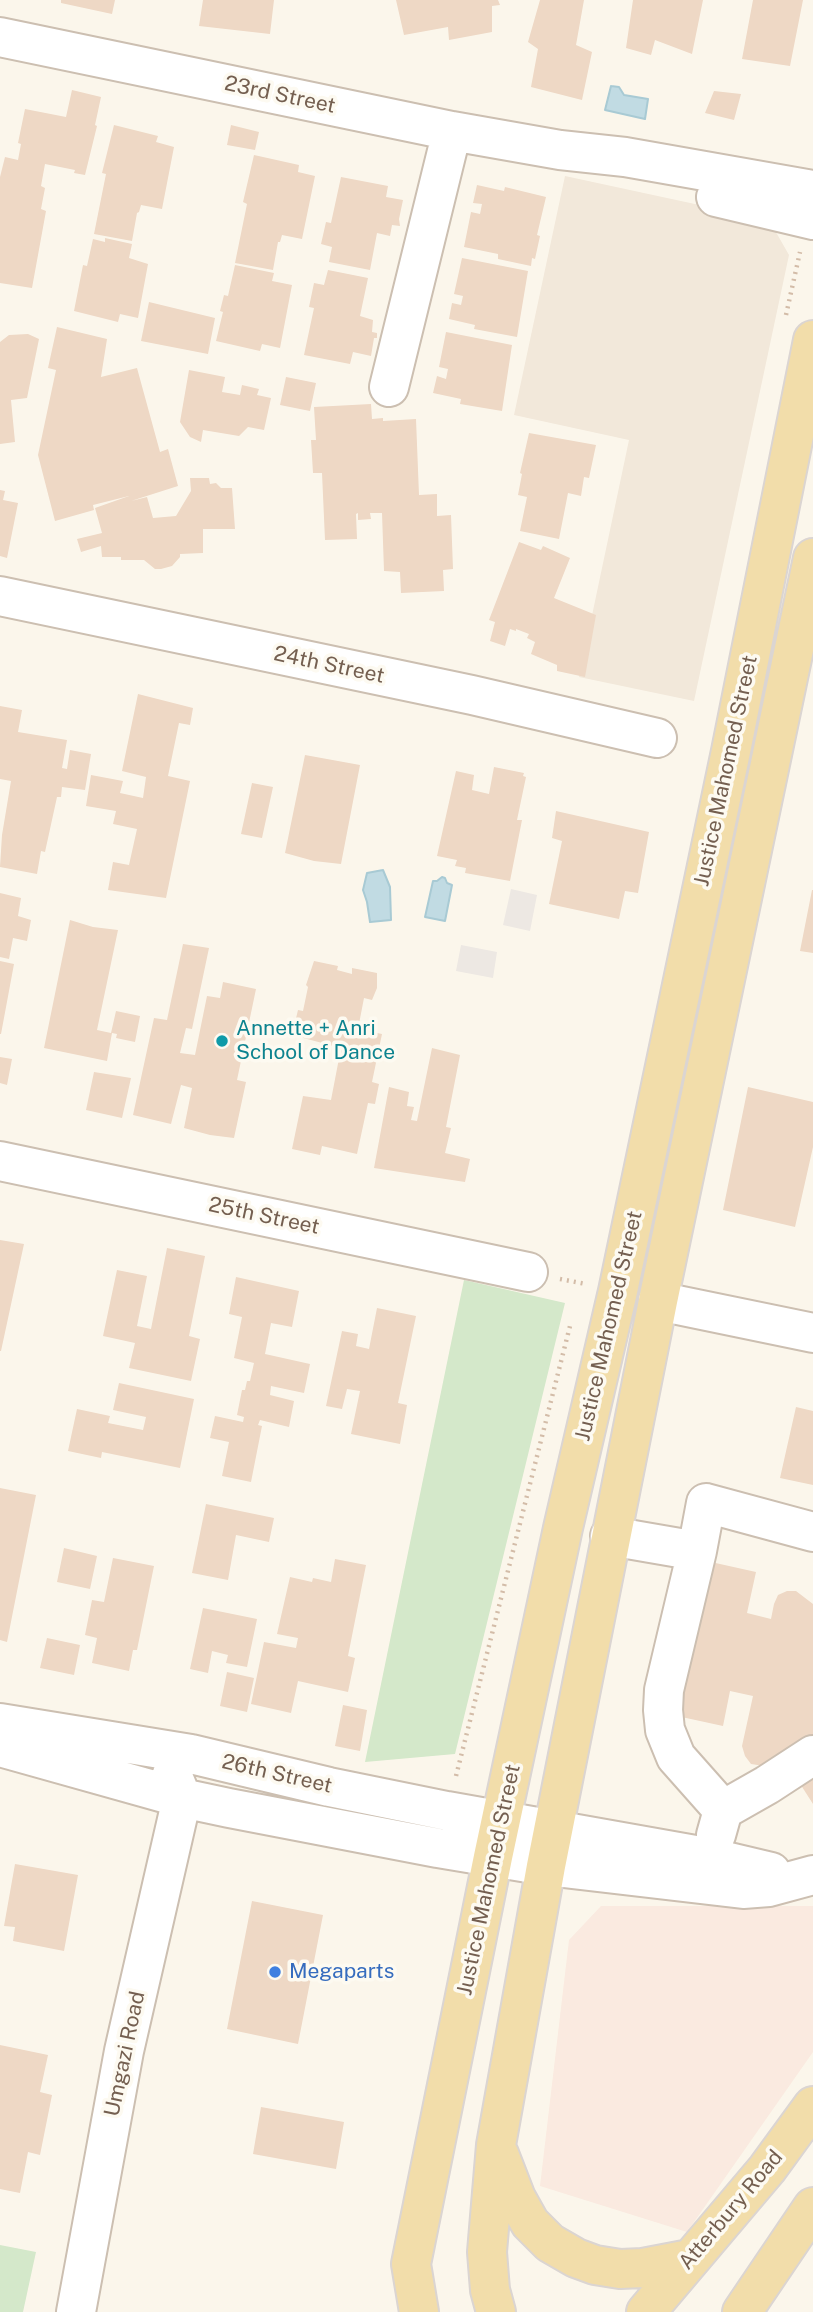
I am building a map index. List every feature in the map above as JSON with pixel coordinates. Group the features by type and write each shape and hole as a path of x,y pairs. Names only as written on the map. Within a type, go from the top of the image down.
{"main road":[{"name":"Justice Mahomed Street","path":"419,2312 411,2264 493,1857 563,1528 621,1278 731,751 798,333"},
{"name":"Justice Mahomed Street","path":"496,2312 490,2290 487,2252 496,2145 546,1866 658,1301 813,558"},
{"name":"Atterbury Road","path":"646,2312 768,2169 813,2106"},
{"path":"496,2145 516,2198 530,2223 551,2243 576,2258 595,2265 620,2269 643,2268 690,2259"},
{"path":"742,2312 813,2207"},
{"path":"399,2312 411,2264"}],"street":[{"name":"23rd Street","path":"0,37 452,131 560,150 625,157 811,210"},
{"path":"389,387 452,131"},
{"name":"24th Street","path":"0,596 472,695 657,738"},
{"name":"25th Street","path":"0,1161 528,1272"},
{"path":"658,1301 813,1333"},
{"path":"723,1810 676,1756 665,1730 663,1710 664,1690 706,1503 813,1532"},
{"path":"611,1536 696,1551"},
{"name":"26th Street","path":"0,1723 191,1754 329,1787 447,1811 553,1828 710,1872"},
{"name":"26th Street","path":"0,1747 182,1798 493,1857 546,1866 710,1872"},
{"path":"151,1748 169,1768 182,1798 239,1765"},
{"path":"804,1878 756,1888 710,1872 723,1810 813,1755"},
{"name":"Umgazi Road","path":"76,2312 124,2051 182,1798"}],"path":[{"path":"798,333 811,210"},
{"path":"447,1811 570,1324"}],"shaded area":[{"path":"565,176 769,220 789,255 694,701 579,677 629,440 514,415"},
{"path":"511,889 537,895 530,931 503,925"},
{"path":"461,945 497,952 493,978 456,971"},
{"path":"601,1906 813,1906 813,2052 687,2232 540,2186 569,1940"}],"green space":[{"path":"464,1280 565,1303 455,1754 365,1762"},
{"path":"0,2245 36,2252 23,2312 0,2312"}],"water":[{"path":"611,86 619,87 624,95 648,99 645,119 605,110"},
{"path":"383,870 390,887 391,920 370,922 363,890 367,873"},
{"path":"442,877 452,885 445,921 425,917 433,881"}],"building":[{"path":"61,0 115,0 112,14 61,3"},
{"path":"203,0 274,0 270,34 199,26"},
{"path":"396,0 498,0 500,5 492,6 492,32 449,40 448,27 404,35"},
{"path":"540,0 584,0 576,45 592,52 582,100 531,87 538,49 528,42"},
{"path":"633,0 703,0 692,54 655,40 651,55 626,48"},
{"path":"753,0 803,0 790,66 742,59"},
{"path":"72,90 101,97 85,175 74,173 75,170 45,164 41,186 45,188 41,209 46,211 32,288 0,283 0,177 5,157 18,160 21,144 18,143 25,109 66,117"},
{"path":"714,91 741,94 734,120 705,113"},
{"path":"114,125 158,136 156,142 174,147 162,209 141,205 132,241 94,234 106,174 102,173"},
{"path":"231,125 259,132 255,150 227,145"},
{"path":"254,155 299,165 298,172 315,176 302,239 282,235 278,242 273,270 235,263 247,204 243,202"},
{"path":"341,177 388,186 386,197 403,200 400,226 392,225 390,236 377,233 370,270 329,262 332,247 321,244 326,222 331,223"},
{"path":"477,185 504,191 505,187 546,197 537,235 540,236 535,259 532,258 531,266 498,259 498,254 464,247 471,212 480,214 482,204 473,203"},
{"path":"105,238 132,244 129,258 148,264 138,318 120,314 118,322 74,311 83,265 87,266 93,239 105,242"},
{"path":"462,258 528,271 517,337 474,329 475,325 449,319 452,303 461,305 463,296 454,294"},
{"path":"235,265 274,273 272,281 292,285 280,348 262,344 260,351 216,341 224,295 228,296"},
{"path":"328,270 368,278 360,316 373,320 372,332 377,333 377,338 374,338 371,356 353,352 350,364 304,355 314,308 309,307 314,283 324,285"},
{"path":"149,302 215,318 208,354 141,341"},
{"path":"57,327 107,339 101,377 137,368 160,452 168,449 178,486 131,501 147,497 153,518 176,516 191,491 190,478 209,478 210,484 232,488 235,529 203,529 203,553 180,554 172,566 161,569 155,569 144,560 102,557 101,546 81,552 77,539 102,533 95,508 129,496 93,505 94,510 55,521 38,455 56,370 48,368"},
{"path":"446,332 512,345 502,411 460,404 461,399 433,393 437,376 446,379 448,369 439,367"},
{"path":"28,334 39,339 27,398 11,400 15,442 0,444 0,342 9,335"},
{"path":"189,370 225,377 222,392 240,395 242,385 259,389 257,395 271,398 264,430 248,427 239,436 203,430 201,442 190,437 180,422"},
{"path":"286,377 316,383 310,411 280,405"},
{"path":"371,404 372,419 416,419 419,495 437,494 437,516 451,515 453,569 443,570 444,591 401,593 400,572 384,571 382,513 370,513 371,519 358,520 358,513 356,514 357,539 325,540 322,473 313,473 311,440 316,440 314,407"},
{"path":"529,433 596,445 589,478 584,477 581,496 568,493 559,539 520,531 527,497 518,495 520,473"},
{"path":"0,490 5,491 3,500 18,503 7,558 0,556"},
{"path":"519,542 541,550 543,546 570,558 554,598 596,615 585,677 557,671 557,665 531,654 535,642 527,638 529,634 516,629 510,629 505,646 490,641 495,622 489,620"},
{"path":"138,694 193,708 190,725 179,723 168,776 190,781 166,898 108,890 113,862 129,865 137,829 113,824 116,811 86,806 91,775 123,781 120,793 143,798 146,777 122,771"},
{"path":"0,706 22,710 18,732 67,740 62,768 67,769 70,750 91,754 85,790 62,787 61,797 57,797 45,852 41,851 37,874 0,867 11,781 0,779"},
{"path":"305,755 360,765 341,864 314,861 285,853"},
{"path":"494,767 524,773 523,776 526,777 517,820 522,820 510,881 465,873 466,868 455,866 457,860 437,856 456,771 474,775 472,790 489,794"},
{"path":"252,783 273,787 262,838 241,834"},
{"path":"556,811 649,832 638,893 625,891 619,919 549,904 562,841 552,838"},
{"path":"813,890 813,953 800,951"},
{"path":"0,893 21,898 18,916 31,920 27,941 13,938 9,959 0,957"},
{"path":"70,920 93,927 118,930 97,1030 111,1033 116,1011 140,1016 135,1042 116,1038 117,1034 112,1033 107,1061 44,1048"},
{"name":"Annette + Anri School of Dance","path":"183,944 209,948 192,1029 186,1028 180,1053 195,1055 207,996 220,998 223,982 256,989 237,1080 246,1082 234,1138 184,1128 192,1088 181,1085 171,1124 133,1115 154,1018 167,1020"},
{"path":"0,961 14,964 1,1034 0,1034"},
{"path":"314,961 338,966 337,970 352,974 352,968 377,973 377,988 372,1000 364,998 358,1029 382,1034 372,1082 379,1084 375,1104 368,1103 357,1154 322,1146 320,1155 292,1149 303,1096 331,1100 341,1048 292,1035 298,1010 303,1011 308,987 306,985"},
{"path":"432,1048 460,1055 446,1127 451,1128 445,1153 470,1159 465,1182 374,1168 389,1087 409,1092 407,1106 414,1107 411,1120 417,1121"},
{"path":"0,1057 12,1059 7,1085 0,1083"},
{"path":"94,1072 131,1078 122,1118 86,1110"},
{"path":"748,1087 813,1102 813,1147 795,1227 723,1210"},
{"path":"0,1240 24,1244 1,1351 0,1351"},
{"path":"167,1248 205,1256 189,1336 200,1339 191,1381 129,1368 135,1343 103,1336 117,1270 147,1276 137,1326 151,1329"},
{"path":"236,1277 299,1291 292,1327 271,1323 265,1354 310,1364 304,1393 271,1386 270,1395 294,1401 289,1427 260,1420 258,1425 262,1426 251,1482 222,1476 229,1442 210,1438 215,1416 243,1422 244,1417 237,1415 242,1390 245,1390 247,1381 250,1381 254,1363 234,1358 242,1317 229,1314"},
{"path":"377,1308 416,1316 398,1403 407,1405 400,1444 351,1434 360,1391 347,1389 342,1409 326,1406 342,1331 358,1334 356,1346 369,1349"},
{"path":"119,1383 194,1399 180,1468 102,1452 101,1458 68,1451 77,1409 110,1416 108,1423 143,1430 146,1417 113,1410"},
{"path":"796,1407 813,1411 813,1485 780,1478"},
{"path":"0,1488 36,1495 7,1642 0,1640"},
{"path":"206,1504 274,1518 269,1542 236,1535 228,1580 192,1573"},
{"path":"64,1548 97,1556 90,1589 57,1582"},
{"path":"113,1558 154,1566 137,1650 133,1650 129,1671 92,1663 97,1638 85,1635 92,1600 104,1602"},
{"path":"335,1559 366,1565 348,1656 355,1658 348,1692 298,1681 291,1713 251,1704 264,1642 296,1648 298,1638 277,1634 290,1577 312,1582 313,1578 331,1582"},
{"path":"711,1562 756,1572 747,1613 771,1619 778,1595 787,1591 796,1591 813,1604 813,1745 764,1766 751,1764 742,1746 753,1696 730,1691 723,1726 677,1716"},
{"path":"203,1608 257,1619 247,1667 226,1663 228,1655 212,1651 208,1673 190,1669"},
{"path":"47,1638 80,1645 74,1675 40,1668"},
{"path":"227,1672 254,1678 247,1712 220,1706"},
{"path":"343,1705 367,1710 360,1751 335,1746"},
{"path":"813,1770 813,1804 797,1779"},
{"path":"15,1864 78,1875 64,1951 13,1941 15,1927 4,1926"},
{"name":"Megaparts","path":"252,1901 323,1915 298,2044 227,2029"},
{"path":"0,2045 48,2055 40,2092 52,2095 40,2155 28,2152 20,2193 0,2189"},
{"path":"261,2107 344,2122 336,2169 253,2154"}],"place":[{"name":"Annette + Anri School of Dance","path":"222,1041"},
{"name":"Megaparts","path":"275,1972"}]}
